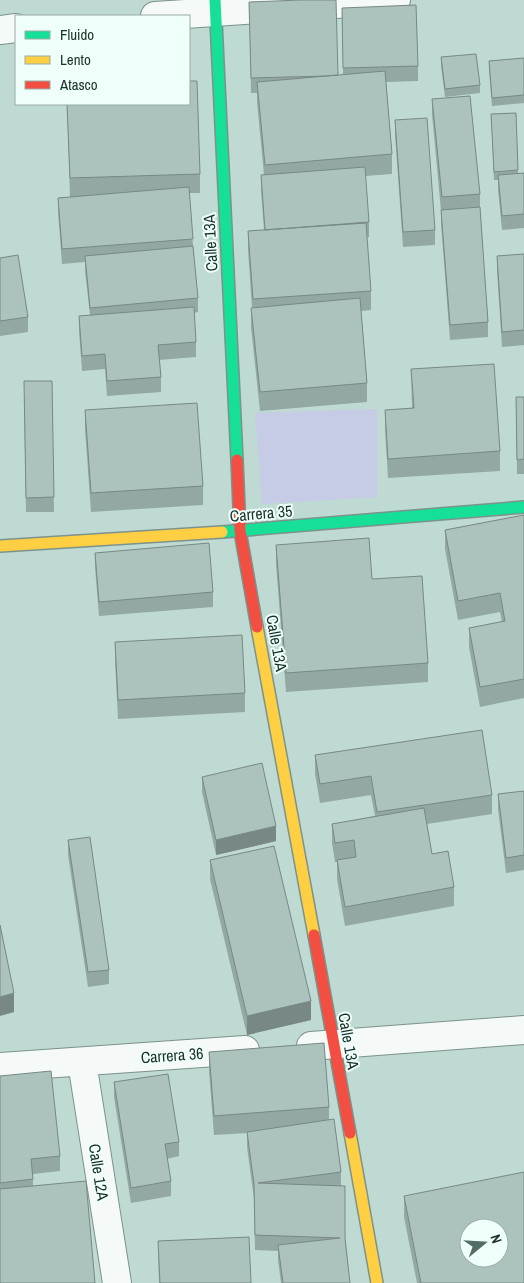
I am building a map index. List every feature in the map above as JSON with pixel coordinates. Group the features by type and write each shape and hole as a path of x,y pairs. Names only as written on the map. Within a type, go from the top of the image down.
{"street":[{"path":"161,15 215,6 252,11 396,0"},
{"name":"Calle 13A","path":"215,6 240,531 377,1283"},
{"path":"0,30 15,28"},
{"name":"Carrera 35","path":"0,546 240,531 524,507"},
{"name":"Carrera 36","path":"0,1068 524,1030"},
{"name":"Calle 12A","path":"82,1062 117,1283"}],"shaded area":[{"path":"377,409 377,497 262,504 255,413"}],"building":[{"path":"336,0 338,75 251,78 249,2"},
{"path":"416,5 418,66 343,68 342,8"},
{"path":"476,54 480,85 445,89 441,57"},
{"path":"524,58 524,95 492,98 489,61"},
{"path":"385,71 392,154 265,165 257,82"},
{"path":"190,81 197,81 200,174 70,178 67,105 190,105"},
{"path":"470,96 480,194 442,197 432,99"},
{"path":"516,113 518,170 494,172 491,114"},
{"path":"427,118 435,230 403,232 395,120"},
{"path":"365,167 369,222 265,230 261,175"},
{"path":"524,173 524,214 502,216 498,175"},
{"path":"189,187 193,239 62,249 58,198"},
{"path":"480,207 488,322 450,325 441,210"},
{"path":"366,223 371,291 253,299 248,231"},
{"path":"193,246 198,298 90,308 85,256"},
{"path":"524,254 524,330 502,332 497,256"},
{"path":"18,255 28,317 0,321 0,258"},
{"path":"360,298 367,383 260,392 251,308"},
{"path":"194,307 196,342 158,345 161,377 107,381 105,354 82,356 79,316"},
{"path":"494,364 500,451 388,459 385,410 414,408 411,369"},
{"path":"24,381 52,381 54,497 26,498"},
{"path":"516,397 524,397 524,459 517,460"},
{"path":"197,403 203,486 91,493 85,410"},
{"path":"524,515 524,679 480,687 469,628 505,621 500,593 458,601 445,530"},
{"path":"369,538 372,579 422,576 428,663 286,673 276,545"},
{"path":"209,543 213,592 99,602 95,553"},
{"path":"242,635 245,693 118,700 115,642"},
{"path":"482,730 492,795 377,812 371,776 320,784 315,755"},
{"path":"262,763 276,826 216,840 202,777"},
{"path":"524,791 524,855 506,858 498,794"},
{"path":"424,808 432,854 448,851 454,887 345,907 337,860 356,857 354,840 335,843 332,824"},
{"path":"90,837 109,970 88,972 68,840"},
{"path":"274,846 311,1001 247,1016 210,860"},
{"path":"0,925 14,993 0,997"},
{"path":"324,1043 329,1107 214,1116 209,1052"},
{"path":"51,1071 60,1156 31,1159 33,1179 0,1183 0,1076"},
{"path":"168,1074 179,1142 165,1144 171,1181 131,1188 114,1082"},
{"path":"334,1119 341,1172 258,1183 345,1186 345,1238 350,1283 283,1283 278,1245 340,1238 255,1235 254,1184 247,1132"},
{"path":"524,1172 524,1283 421,1283 404,1196"},
{"path":"86,1181 95,1283 0,1283 0,1189"},
{"path":"249,1237 251,1283 160,1283 158,1241"}],"traffic: fast":[{"path":"215,0 237,460"},
{"path":"222,532 524,507"}],"traffic: slow":[{"path":"0,546 222,532"},
{"path":"257,627 314,935"},
{"path":"350,1133 377,1283"}],"traffic: jam":[{"path":"237,460 240,531 257,627"},
{"path":"314,935 350,1133"}]}
